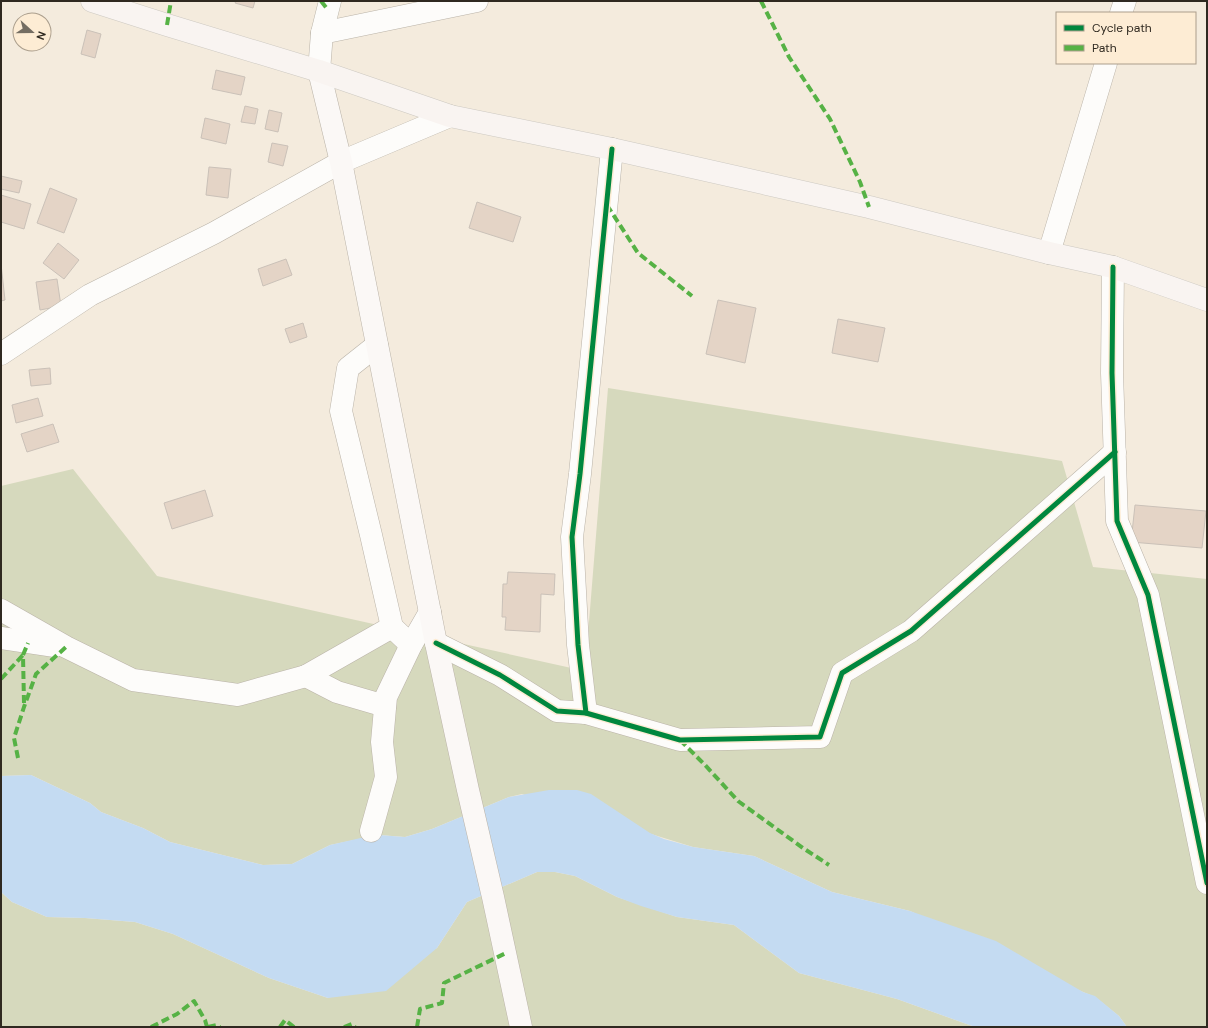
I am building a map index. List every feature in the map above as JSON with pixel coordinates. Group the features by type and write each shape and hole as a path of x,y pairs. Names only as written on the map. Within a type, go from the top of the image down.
{"main road":[{"path":"92,1 167,26 320,71 450,116 612,149 869,207 1049,253 1113,267 1207,300"},
{"path":"320,71 341,162 436,642 520,1026"}],"street":[{"path":"320,71 322,33 330,1"},
{"path":"322,33 477,1"},
{"path":"1121,12 1124,1"},
{"path":"1049,253 1106,64"},
{"path":"1,354 90,295 214,233 341,162 450,116"},
{"path":"586,713 578,644 572,537 580,474 612,149"},
{"path":"1113,267 1112,373 1118,521 1148,595 1207,883"},
{"path":"377,345 348,368 341,411 392,627 411,646"},
{"path":"436,642 500,675 557,711 586,713 680,740 820,737 842,673 911,631 1115,452"},
{"path":"1,610 66,648 133,680 238,695 306,676 392,627"},
{"path":"371,831 386,777 382,742 386,697 411,646 430,612"},
{"path":"1,638 66,648"},
{"path":"306,676 336,692 385,706"}],"green space":[{"path":"608,388 1062,461 1093,567 1207,579 1207,1027 1127,1027 1119,1016 1095,997 910,911 832,892 754,856 693,847 522,794 509,797 432,829 405,837 379,835 330,845 292,864 263,865 170,842 143,828 101,812 90,803 31,775 1,776 1,486 73,469 157,576 585,671"},
{"path":"537,872 555,872 575,876 617,897 677,917 734,925 799,973 897,999 975,1027 1,1027 1,892 12,902 47,917 135,922 173,934 269,978 328,998 437,948 467,902"}],"water":[{"path":"31,775 90,803 101,812 143,828 170,842 263,865 292,864 330,845 365,837 379,835 405,837 432,829 509,797 549,790 577,790 591,794 650,833 664,839 693,847 754,856 832,892 910,911 996,941 1083,992 1095,996 1119,1016 1127,1027 975,1027 897,999 799,973 734,925 677,917 617,897 575,876 555,872 537,872 467,902 437,948 386,991 328,998 269,978 173,934 135,922 47,917 12,902 1,892 1,776"}],"building":[{"path":"236,1 255,1 253,8 235,3"},
{"path":"87,30 101,34 95,58 81,54"},
{"path":"216,70 245,77 241,95 212,89"},
{"path":"245,106 258,109 255,124 241,122"},
{"path":"269,110 282,113 278,132 265,129"},
{"path":"205,118 230,124 226,144 201,138"},
{"path":"272,143 288,146 283,166 268,162"},
{"path":"209,167 231,169 228,198 206,195"},
{"path":"1,176 22,181 19,193 1,189"},
{"path":"50,188 77,199 64,233 37,223"},
{"path":"1,195 31,204 24,229 1,222"},
{"path":"477,202 521,217 513,242 469,228"},
{"path":"58,243 79,260 64,279 43,263"},
{"path":"286,259 292,275 263,286 258,269"},
{"path":"1,264 5,300 1,301"},
{"path":"57,279 61,306 40,310 36,282"},
{"path":"718,300 756,308 745,363 706,354"},
{"path":"838,319 885,328 878,362 832,353"},
{"path":"303,323 307,337 290,343 285,329"},
{"path":"50,368 51,384 31,386 29,370"},
{"path":"38,398 43,416 16,423 12,405"},
{"path":"53,424 59,442 27,452 21,434"},
{"path":"205,490 213,516 172,529 164,503"},
{"path":"1135,505 1206,511 1202,548 1131,542"},
{"path":"508,572 555,574 554,595 541,594 540,632 505,630 506,617 502,617 503,584 507,584"}],"marked path":[{"path":"167,25 171,1"},
{"path":"321,1 328,10"},
{"path":"761,1 789,57 830,119 860,182 869,207"},
{"path":"607,205 638,253 692,296"},
{"path":"24,703 23,655 28,643"},
{"path":"18,758 14,738 36,674 66,647"},
{"path":"1,679 23,655"},
{"path":"680,740 738,801 829,865"},
{"path":"417,1027 420,1009 442,1003 444,983 506,953"},
{"path":"151,1027 177,1014 194,1001 205,1020 207,1027"},
{"path":"280,1027 285,1020 294,1027"},
{"path":"344,1027 352,1024 355,1027"},
{"path":"208,1027 217,1025 220,1027"}],"cycle path":[{"path":"586,713 578,645 572,537 580,474 612,149"},
{"path":"1113,267 1112,373 1117,521 1148,595 1207,883"},
{"path":"436,643 500,675 557,711 586,713 680,740 820,737 842,673 911,631 1115,452"}]}
